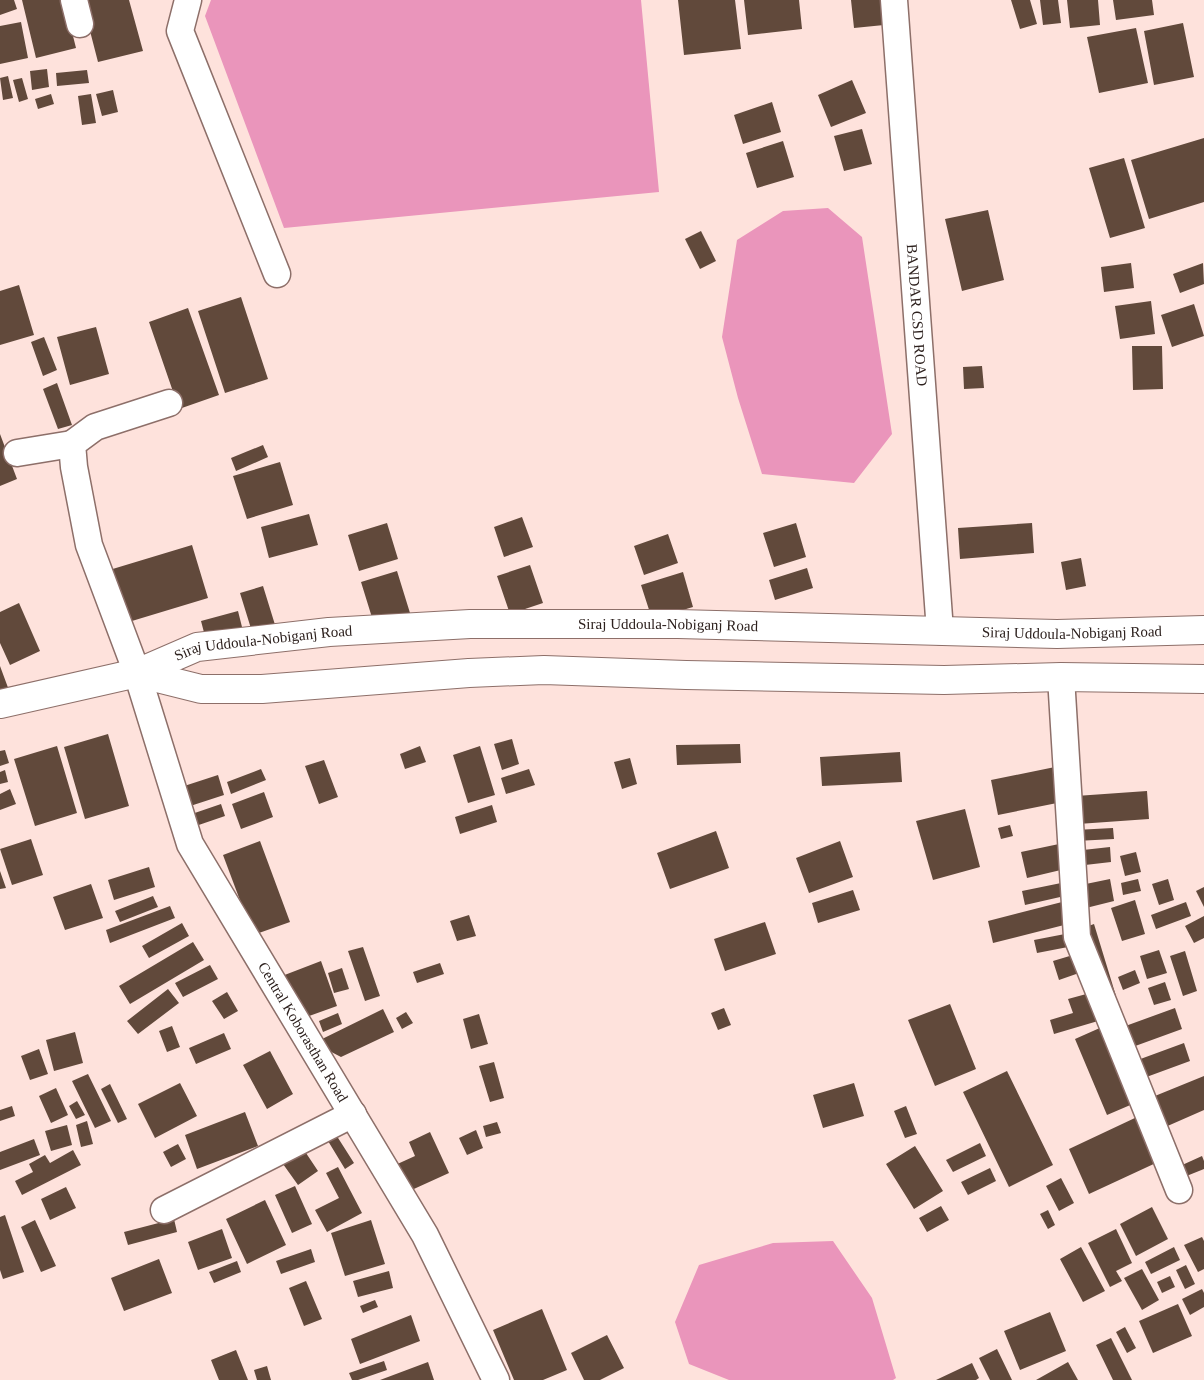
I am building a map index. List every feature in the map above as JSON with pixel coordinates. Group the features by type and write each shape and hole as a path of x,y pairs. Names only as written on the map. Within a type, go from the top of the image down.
{"main road":[{"name":"Siraj Uddoula-Nobiganj Road","path":"0,704 137,673 197,647 329,632 470,624 678,624 1057,634 1204,630"},
{"name":"Siraj Uddoula-Nobiganj Road","path":"137,673 201,690 262,689 469,673 544,670 944,680 1061,677 1204,679"}],"street":[{"path":"188,0 180,30 277,274"},
{"name":"BANDAR CSD ROAD","path":"894,0 940,631"},
{"path":"17,453 72,444 95,427 169,403"},
{"name":"Central Koborasthan Road","path":"72,444 74,467 89,546 137,673 190,844 425,1235 496,1380"},
{"path":"1061,677 1077,937 1179,1190"},
{"path":"164,1210 353,1114"}],"shaded area":[{"path":"211,0 641,0 659,192 284,228 205,16"},
{"path":"828,208 862,237 892,434 854,483 762,474 738,398 722,337 737,240 783,211"},
{"path":"833,1241 872,1298 896,1378 893,1380 729,1380 689,1364 675,1322 699,1265 773,1243"}],"building":[{"path":"0,0 14,0 17,9 0,15"},
{"path":"22,0 64,0 76,48 36,58"},
{"path":"82,0 129,0 143,51 98,62"},
{"path":"678,0 735,0 741,49 684,55"},
{"path":"744,0 799,0 802,29 748,35"},
{"path":"851,0 881,0 884,25 854,28"},
{"path":"1011,0 1030,0 1037,24 1020,29"},
{"path":"1040,0 1058,0 1061,23 1043,25"},
{"path":"1067,0 1098,0 1100,25 1070,28"},
{"path":"1113,0 1152,0 1154,15 1116,20"},
{"path":"21,22 28,58 0,64 0,26"},
{"path":"1183,23 1194,77 1154,85 1144,31"},
{"path":"1136,28 1148,83 1099,93 1087,37"},
{"path":"47,69 49,87 32,90 30,71"},
{"path":"87,70 89,83 57,86 56,73"},
{"path":"8,76 13,98 3,100 0,78"},
{"path":"22,78 28,99 19,102 13,80"},
{"path":"852,80 866,113 831,127 818,95"},
{"path":"113,90 118,112 102,116 96,94"},
{"path":"51,94 54,104 38,109 35,99"},
{"path":"91,94 96,123 82,125 78,96"},
{"path":"772,102 781,132 743,144 734,115"},
{"path":"862,129 872,164 844,171 834,136"},
{"path":"1204,138 1204,202 1149,219 1131,160"},
{"path":"783,141 794,177 757,188 746,153"},
{"path":"1124,158 1145,228 1110,238 1089,168"},
{"path":"988,210 1004,280 962,291 945,219"},
{"path":"701,231 716,261 700,269 685,239"},
{"path":"1131,263 1134,288 1104,292 1101,267"},
{"path":"1203,263 1204,284 1180,293 1173,274"},
{"path":"19,285 34,335 0,345 0,291"},
{"path":"241,297 268,379 225,393 198,311"},
{"path":"1151,301 1155,334 1120,339 1115,306"},
{"path":"1194,304 1204,336 1172,347 1161,315"},
{"path":"188,308 219,395 179,409 149,322"},
{"path":"96,327 109,374 70,385 57,337"},
{"path":"44,337 57,370 43,376 31,342"},
{"path":"1132,346 1162,346 1163,389 1133,390"},
{"path":"982,366 984,388 964,389 963,367"},
{"path":"57,383 72,425 58,429 43,389"},
{"path":"0,434 17,479 0,486"},
{"path":"263,445 268,457 236,471 231,458"},
{"path":"280,462 293,505 247,519 233,476"},
{"path":"309,514 318,545 269,558 261,527"},
{"path":"522,517 533,547 504,557 494,527"},
{"path":"387,523 398,559 359,571 348,535"},
{"path":"796,523 806,557 774,567 763,533"},
{"path":"1032,523 1034,553 960,559 958,528"},
{"path":"668,534 678,563 644,575 634,546"},
{"path":"192,545 208,598 122,624 106,571"},
{"path":"1081,558 1086,586 1066,590 1061,562"},
{"path":"530,565 543,603 510,614 497,576"},
{"path":"807,568 813,588 775,600 769,580"},
{"path":"397,571 410,613 374,624 361,582"},
{"path":"683,572 693,607 652,619 641,585"},
{"path":"263,586 276,628 253,635 240,593"},
{"path":"19,603 40,651 10,665 0,643 0,612"},
{"path":"238,611 243,631 206,640 201,621"},
{"path":"0,666 10,693 0,697"},
{"path":"108,734 129,806 85,819 64,747"},
{"path":"512,739 519,764 502,770 494,744"},
{"path":"740,744 741,763 677,765 676,745"},
{"path":"57,746 77,813 35,826 14,759"},
{"path":"420,746 426,762 405,769 400,754"},
{"path":"480,746 495,795 468,803 453,755"},
{"path":"5,750 9,763 0,766 0,751"},
{"path":"900,752 902,782 822,786 820,757"},
{"path":"630,758 637,784 622,789 614,762"},
{"path":"324,760 338,797 319,804 305,766"},
{"path":"1055,767 1062,802 998,815 991,780"},
{"path":"261,769 266,780 231,794 227,782"},
{"path":"529,769 535,785 506,794 501,778"},
{"path":"5,770 8,782 0,784 0,772"},
{"path":"218,775 224,795 181,809 175,789"},
{"path":"10,789 16,804 0,810 0,794"},
{"path":"1147,791 1149,819 1078,824 1076,796"},
{"path":"264,792 273,817 241,829 232,804"},
{"path":"221,804 225,816 187,829 183,817"},
{"path":"492,805 497,822 460,834 455,817"},
{"path":"965,809 980,867 933,880 916,821"},
{"path":"1010,825 1013,836 1001,839 998,828"},
{"path":"1113,828 1114,839 1076,841 1075,830"},
{"path":"716,831 729,868 670,889 657,853"},
{"path":"31,839 43,875 12,885 0,849"},
{"path":"260,841 290,922 253,935 223,855"},
{"path":"840,841 853,877 809,893 796,858"},
{"path":"1059,844 1065,869 1027,878 1021,852"},
{"path":"1110,847 1111,862 1085,865 1083,850"},
{"path":"1136,852 1141,872 1125,876 1120,856"},
{"path":"149,867 155,887 114,900 108,880"},
{"path":"0,871 6,888 0,889"},
{"path":"1110,879 1114,901 1086,908 1081,885"},
{"path":"1138,879 1141,891 1123,895 1121,883"},
{"path":"1168,879 1174,900 1159,905 1152,884"},
{"path":"1066,882 1069,895 1025,905 1022,891"},
{"path":"91,884 103,918 65,930 53,897"},
{"path":"1204,887 1204,907 1196,891"},
{"path":"853,890 860,910 818,923 812,903"},
{"path":"153,896 158,907 120,922 115,911"},
{"path":"1135,900 1145,934 1122,941 1111,908"},
{"path":"1062,902 1068,924 993,943 988,921"},
{"path":"1186,902 1191,916 1156,929 1151,915"},
{"path":"170,906 175,918 110,943 106,930"},
{"path":"469,915 476,936 457,941 450,921"},
{"path":"1204,916 1204,938 1194,943 1185,926"},
{"path":"765,922 776,954 725,971 714,939"},
{"path":"182,923 189,936 149,958 142,946"},
{"path":"1094,924 1116,996 1106,999 1083,928"},
{"path":"1065,934 1068,947 1037,953 1034,940"},
{"path":"193,942 204,960 130,1004 119,986"},
{"path":"363,947 380,996 365,1001 348,951"},
{"path":"1159,950 1167,973 1147,979 1140,956"},
{"path":"1185,951 1197,991 1183,996 1170,956"},
{"path":"1073,955 1079,973 1059,980 1053,961"},
{"path":"321,961 337,1006 298,1020 282,976"},
{"path":"440,963 444,974 417,983 413,972"},
{"path":"210,965 218,979 183,997 175,983"},
{"path":"342,968 349,989 334,993 328,973"},
{"path":"1135,970 1140,983 1123,990 1118,977"},
{"path":"1165,982 1171,1000 1154,1005 1148,988"},
{"path":"168,989 179,1003 138,1034 127,1021"},
{"path":"227,992 238,1011 224,1019 212,1001"},
{"path":"1090,993 1098,1021 1054,1034 1050,1020 1073,1013 1068,999"},
{"path":"950,1004 976,1069 935,1086 908,1020"},
{"path":"724,1008 731,1025 718,1030 711,1013"},
{"path":"1175,1008 1182,1029 1127,1049 1120,1028"},
{"path":"383,1009 394,1032 341,1057 314,1043"},
{"path":"406,1012 413,1023 402,1029 396,1018"},
{"path":"338,1013 342,1024 323,1032 319,1021"},
{"path":"479,1014 488,1044 471,1049 463,1019"},
{"path":"172,1026 180,1047 167,1052 159,1031"},
{"path":"1102,1027 1135,1103 1107,1115 1075,1039"},
{"path":"75,1032 83,1063 54,1071 46,1040"},
{"path":"224,1033 231,1049 196,1064 189,1048"},
{"path":"1184,1043 1190,1061 1141,1079 1135,1061"},
{"path":"39,1049 48,1074 30,1080 21,1056"},
{"path":"270,1051 293,1094 267,1109 243,1065"},
{"path":"494,1062 504,1098 490,1102 479,1066"},
{"path":"1007,1071 1053,1165 1009,1187 963,1092"},
{"path":"88,1074 111,1121 95,1128 72,1081"},
{"path":"1204,1076 1204,1110 1163,1128 1150,1098"},
{"path":"180,1083 197,1116 155,1138 138,1104"},
{"path":"854,1083 864,1116 823,1128 813,1095"},
{"path":"110,1084 127,1119 118,1123 101,1089"},
{"path":"56,1088 68,1115 51,1123 39,1096"},
{"path":"77,1101 85,1115 76,1119 69,1106"},
{"path":"12,1106 15,1116 0,1121 0,1110"},
{"path":"906,1106 917,1134 905,1138 894,1111"},
{"path":"245,1112 258,1146 197,1169 185,1135"},
{"path":"1137,1117 1158,1162 1089,1194 1069,1149"},
{"path":"87,1121 93,1144 81,1147 76,1125"},
{"path":"497,1122 501,1133 486,1137 483,1126"},
{"path":"67,1125 72,1145 51,1151 45,1131"},
{"path":"333,1130 354,1163 345,1169 325,1136"},
{"path":"476,1130 483,1148 467,1155 459,1138"},
{"path":"430,1132 449,1173 405,1193 393,1166 415,1156 409,1142"},
{"path":"34,1139 40,1155 0,1170 0,1152"},
{"path":"980,1143 986,1156 953,1172 946,1160"},
{"path":"178,1144 186,1159 171,1167 163,1152"},
{"path":"915,1146 943,1191 914,1209 886,1164"},
{"path":"73,1150 81,1165 22,1195 15,1181 33,1172 29,1164 45,1155 50,1163"},
{"path":"304,1150 318,1171 298,1185 283,1164"},
{"path":"1202,1156 1204,1169 1184,1177 1180,1166"},
{"path":"338,1167 362,1213 327,1232 315,1210 339,1198 326,1173"},
{"path":"990,1168 996,1181 968,1195 961,1182"},
{"path":"1061,1178 1074,1203 1059,1211 1046,1186"},
{"path":"295,1186 312,1224 292,1233 275,1195"},
{"path":"66,1187 76,1208 50,1220 41,1199"},
{"path":"265,1200 286,1245 247,1264 226,1219"},
{"path":"941,1206 949,1220 927,1232 919,1218"},
{"path":"1152,1207 1168,1239 1136,1256 1120,1224"},
{"path":"1048,1210 1055,1225 1048,1229 1040,1214"},
{"path":"5,1215 24,1272 3,1279 0,1270 0,1217"},
{"path":"174,1219 177,1232 128,1245 124,1232"},
{"path":"35,1220 56,1266 41,1272 21,1227"},
{"path":"371,1220 385,1264 345,1276 331,1233"},
{"path":"222,1229 232,1258 198,1270 188,1242"},
{"path":"1116,1229 1132,1263 1116,1271 1122,1281 1110,1287 1088,1243"},
{"path":"1202,1237 1204,1241 1204,1269 1198,1272 1184,1245"},
{"path":"1081,1247 1105,1291 1083,1302 1060,1259"},
{"path":"1174,1247 1180,1260 1151,1274 1145,1262"},
{"path":"311,1249 315,1262 281,1274 276,1261"},
{"path":"159,1259 172,1293 124,1311 111,1278"},
{"path":"237,1261 241,1272 214,1283 209,1272"},
{"path":"1186,1265 1195,1284 1185,1289 1176,1270"},
{"path":"1142,1269 1159,1300 1142,1310 1124,1278"},
{"path":"389,1271 393,1288 358,1297 353,1281"},
{"path":"1170,1276 1175,1287 1162,1293 1157,1282"},
{"path":"306,1281 322,1319 304,1326 289,1288"},
{"path":"1202,1289 1204,1293 1204,1307 1190,1315 1182,1299"},
{"path":"375,1300 378,1307 363,1313 360,1306"},
{"path":"1178,1304 1192,1336 1153,1353 1139,1321"},
{"path":"542,1309 567,1370 543,1380 514,1380 493,1330"},
{"path":"1050,1312 1066,1351 1020,1370 1004,1331"},
{"path":"411,1315 420,1341 360,1364 351,1339"},
{"path":"1125,1327 1136,1348 1127,1353 1116,1332"},
{"path":"607,1335 624,1368 600,1380 584,1380 571,1353"},
{"path":"1111,1338 1132,1380 1113,1380 1096,1345"},
{"path":"997,1349 1012,1380 990,1380 979,1358"},
{"path":"236,1350 248,1380 219,1380 211,1360"},
{"path":"384,1361 387,1370 358,1380 352,1380 349,1373"},
{"path":"428,1362 434,1380 380,1380"},
{"path":"1068,1362 1078,1380 1036,1380"},
{"path":"972,1363 979,1378 976,1380 936,1380"},
{"path":"267,1366 271,1380 257,1380 254,1370"}]}
